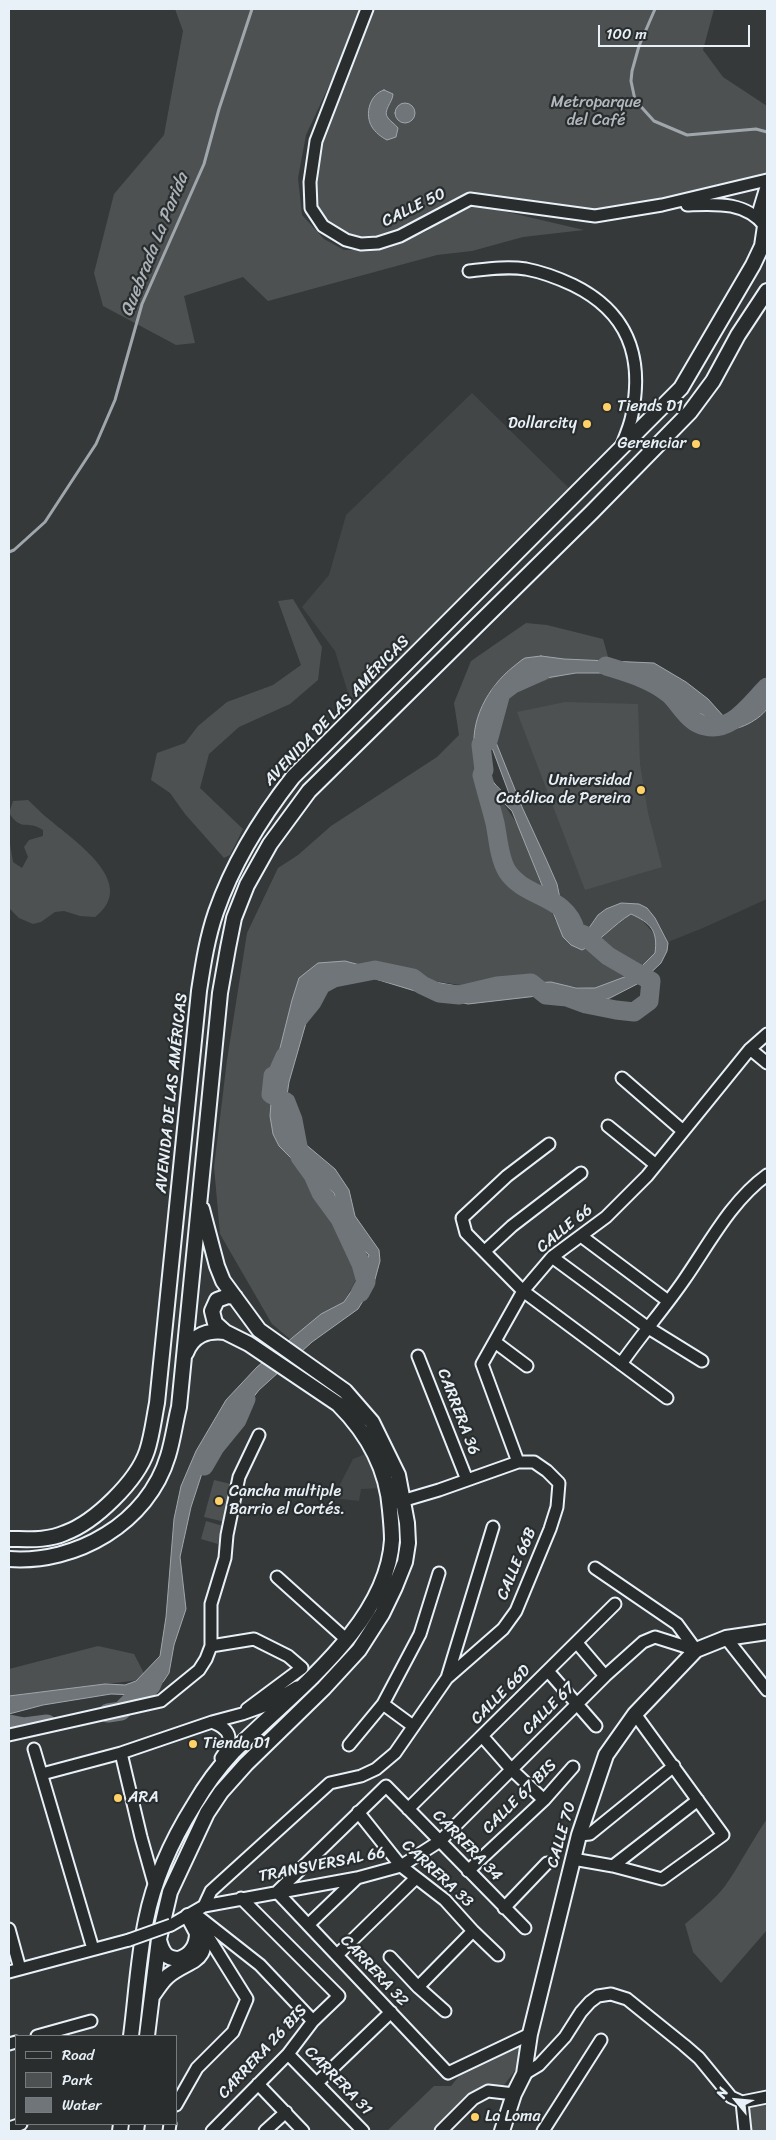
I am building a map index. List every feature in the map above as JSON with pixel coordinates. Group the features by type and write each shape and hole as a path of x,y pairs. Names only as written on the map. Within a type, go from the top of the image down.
{"main road":[{"name":"AVENIDA DE LAS AMÉRICAS","path":"9,1539 47,1538 66,1533 101,1512 141,1465 148,1451 157,1402 199,991 206,946 215,913 244,850 272,805 293,777 682,388 762,246 766,228 761,209 767,189"},
{"path":"9,1559 26,1560 69,1553 89,1545 111,1532 132,1514 151,1490 168,1457 179,1407 220,993 234,918 247,885 275,837 309,791 592,512 690,412 713,381 738,335 767,291"},
{"path":"190,1090 202,1089 209,1095"},
{"path":"132,2035 142,1939 155,1887 181,1828 207,1783 234,1752 313,1677 347,1640 368,1608 381,1582 392,1541 397,1503 398,1474 372,1422 361,1407 331,1379 259,1330 223,1281 216,1266 199,1199"},
{"path":"147,2035 159,1939 174,1883 207,1814 221,1792 246,1764 324,1688 359,1650 382,1614 405,1562 408,1543 397,1503 371,1446 350,1417 338,1404 321,1392 249,1344 226,1332 215,1322 212,1311 217,1300 222,1297 234,1297"},
{"path":"184,1359 193,1341 199,1336 213,1331 226,1332"},
{"name":"CALLE 70","path":"502,2131 514,2094 524,2074 530,2034 579,1835 606,1755 635,1714 696,1650 726,1638 767,1632"},
{"path":"159,1939 162,1950 167,1956 179,1959 189,1954 195,1944 197,1915"},
{"path":"152,1998 166,1977 193,1963 199,1956 204,1937 197,1915"}],"street":[{"name":"CALLE 50","path":"367,9 316,141 310,182 312,208 322,226 346,240 361,244 378,243 400,236 470,199 595,216 662,205 767,180"},
{"name":"CALLE 50","path":"662,205 715,204 738,207 748,211 766,228"},
{"path":"468,271 526,269 560,279 591,294 607,307 619,322 630,342 635,363 636,391 632,417 621,447"},
{"path":"632,417 643,423 648,422"},
{"name":"CALLE 66","path":"518,1462 482,1364 523,1291 552,1258 631,1193 750,1049 767,1034"},
{"path":"750,1049 767,1063"},
{"path":"622,1078 683,1131"},
{"path":"608,1126 656,1165"},
{"path":"549,1144 507,1176 462,1218 466,1233 523,1291 667,1398"},
{"path":"485,1251 512,1226 581,1173"},
{"path":"621,1364 731,1211 756,1183 767,1175"},
{"path":"581,1236 668,1301"},
{"path":"552,1258 647,1327 702,1362"},
{"path":"494,1342 527,1366"},
{"name":"CARRERA 36","path":"418,1356 467,1480"},
{"path":"9,1735 161,1701 199,1670 206,1659 210,1646 211,1604 225,1558 227,1535 239,1477 259,1435"},
{"path":"397,1503 518,1462"},
{"name":"CALLE 66B","path":"447,1678 503,1629 516,1611 557,1508 559,1483 534,1462 518,1462"},
{"path":"9,1929 14,1971 129,1940 197,1915 211,1891 330,1783 361,1776 376,1769 396,1753 447,1678 493,1527"},
{"path":"595,1568 677,1624 696,1650"},
{"path":"349,1745 383,1704 420,1634 439,1573"},
{"path":"277,1577 347,1640"},
{"name":"CALLE 66D","path":"408,1809 615,1604"},
{"name":"CALLE 67","path":"440,1841 605,1676 643,1642 655,1636 696,1650"},
{"path":"726,1638 767,1690"},
{"path":"210,1646 254,1639 288,1656 302,1668 242,1714"},
{"path":"577,1643 605,1676"},
{"path":"548,1671 596,1726"},
{"path":"42,1774 121,1753 212,1722 242,1714 267,1705 313,1677"},
{"path":"383,1704 413,1726"},
{"path":"573,1859 613,1866 662,1879 723,1835 635,1714"},
{"path":"207,1783 215,1767 230,1746 230,1738 226,1731 220,1725 212,1722"},
{"path":"482,1736 511,1769 544,1800"},
{"path":"34,1750 93,1949"},
{"path":"121,1753 155,1887"},
{"path":"579,1835 590,1834 674,1766"},
{"name":"CALLE 67 BIS","path":"468,1871 544,1800 573,1767"},
{"name":"CARRERA 34","path":"358,1812 386,1786 525,1928"},
{"path":"613,1866 698,1800"},
{"path":"277,1892 358,1812"},
{"name":"CARRERA 33","path":"358,1812 401,1866 445,1900 473,1932 498,1955"},
{"name":"TRANSVERSAL 66","path":"197,1915 241,1898 357,1878 401,1866 440,1841"},
{"path":"504,1908 547,1863"},
{"path":"308,1925 357,1878"},
{"path":"337,1955 416,1878"},
{"name":"CARRERA 32","path":"277,1892 448,2073 530,2034"},
{"name":"CARRERA 26 BIS","path":"212,2131 288,2054 313,2022 339,1996 241,1898"},
{"path":"178,2101 197,2068 233,2032 247,1999 197,1915"},
{"path":"197,1915 260,1965 313,2022"},
{"path":"418,1987 473,1932"},
{"path":"390,1957 418,1987 445,2011"},
{"path":"524,2074 539,2065 564,2037 590,2002 598,1996 611,1994 622,1996 631,2002 684,2044 699,2058 732,2097 742,2102 767,2097"},
{"path":"317,2084 391,2012"},
{"path":"41,2035 91,2022"},
{"path":"543,2131 601,2040"},
{"name":"CARRERA 31","path":"288,2054 363,2131"},
{"path":"258,2084 303,2131"},
{"path":"441,2131 473,2099 488,2091 514,2094"},
{"path":"742,2102 745,2131"},
{"path":"266,2131 286,2112"}],"shaded area":[{"path":"472,393 574,493 355,715 335,651 302,607 329,575 346,515"},
{"name":"Universidad Católica de Pereira","path":"576,673 648,673 686,712 701,713 710,721 728,729 753,722 767,709 767,899 668,942 647,908 639,904 621,903 606,909 592,923 584,935 576,932 571,927 562,908 557,884 522,807 491,730 501,693 546,678"},
{"path":"373,1451 387,1488 361,1489 359,1501 333,1498 353,1459"}],"green space":[{"path":"175,9 363,9 306,135 298,178 302,215 324,239 344,250 389,248 427,231 443,217 477,205 584,230 523,237 472,251 437,255 268,301 243,277 184,296 195,343 176,345 103,306 94,273 114,194 164,135 183,31"},
{"name":"Metroparque del Café","path":"367,9 714,9 703,50 723,77 767,106 767,180 595,216 470,199 400,236 346,240 311,208 316,141"},
{"path":"293,599 322,647 318,680 290,704 239,727 209,754 200,788 243,829 230,855 224,858 185,814 170,793 151,780 157,753 185,743 198,726 227,702 273,685 301,665 278,601"},
{"path":"526,623 547,625 603,639 609,660 486,700 481,745 501,800 518,825 555,920 571,945 608,929 631,913 640,918 657,937 655,953 646,963 623,977 612,990 531,983 487,989 413,978 345,961 300,978 279,1146 334,1193 369,1255 344,1302 290,1339 272,1324 220,1234 214,1167 227,1060 247,933 278,868 298,855 331,826 437,757 459,735 454,703 471,661"},
{"path":"565,702 638,704 640,764 648,813 662,867 585,890 517,712"},
{"path":"28,800 88,852 107,878 110,891 107,904 95,917 80,916 64,911 55,912 41,922 33,924 19,918 9,908 9,838 13,862 22,868 28,857 24,847 29,840 43,836 43,830 18,823 9,813 13,801"},
{"name":"Cancha multiple Barrio el Cortés.","path":"214,1480 235,1485 225,1522 204,1517"},
{"path":"206,1521 223,1526 218,1544 201,1539"},
{"path":"98,1646 134,1654 147,1679 9,1696 9,1669"},
{"path":"767,1819 767,1930 721,1983 693,1952 685,1924 725,1886"},
{"path":"524,2043 518,2067 504,2085 493,2086 473,2093 456,2107 434,2131 387,2131 434,2086 451,2086 463,2071"},
{"path":"763,2098 767,2103 767,2131 745,2131 742,2102"}],"water":[{"path":"384,90 393,94 386,115 398,128 396,137 387,140 373,129 369,116 372,100 379,92"},
{"path":"405,103 412,106 415,113 412,120 405,123 398,120 395,113 398,106"},
{"path":"541,656 564,659 654,663 686,682 708,699 725,718 744,714 767,687 767,709 763,714 745,726 730,729 717,727 703,715 686,712 648,673 576,673 546,678 530,677 513,684 499,698 491,730 522,807 557,884 562,908 571,927 576,932 584,935 598,915 606,909 621,903 639,904 647,908 655,918 668,943 667,951 661,963 641,982 610,998 586,1004 546,995 468,1004 438,998 369,977 334,978 321,985 312,1002 289,1082 286,1102 289,1124 298,1138 335,1169 349,1190 355,1216 379,1250 380,1261 374,1283 358,1309 312,1342 259,1390 215,1447 204,1467 191,1507 180,1557 186,1609 174,1645 169,1673 163,1682 151,1691 137,1695 111,1694 43,1705 9,1714 9,1696 105,1684 125,1685 136,1681 160,1656 166,1617 174,1519 181,1486 196,1451 226,1400 257,1367 321,1314 344,1302 358,1281 369,1255 349,1235 340,1219 334,1193 296,1163 279,1146 273,1134 270,1116 273,1076 299,978 318,963 345,961 397,975 478,990 516,984 551,982 576,988 595,988 635,973 655,953 656,945 652,929 644,921 631,914 589,947 582,950 571,945 563,937 512,811 489,785 480,770 475,754 474,742 475,729 482,706 496,684 520,661 525,658","holes":["485,740 491,745 510,796 508,797 490,779 482,763 480,756 481,748"]}],"waterway":[{"name":"Quebrada La Parida","path":"9,552 14,550 45,522 96,444 115,400 142,304 204,164 219,109 252,9"},
{"path":"655,9 639,46 631,81 635,100 654,121 687,135 756,129 767,132"},
{"path":"606,666 655,684 669,694 695,722 710,727 729,723 738,717 767,687"},
{"path":"299,1018 312,1002 321,985 334,978 375,970 413,978 422,985 439,993 459,995 497,986 531,983 546,995 567,997 586,1004 616,1010 634,1012 649,1001 651,981 608,956 584,935 576,932 564,910 515,880 507,871 502,860 495,823 482,775 484,770 481,745 488,741 501,693 513,684 542,671"},
{"path":"285,1056 277,1074 273,1076 271,1094 286,1102 293,1120 300,1157 313,1175 321,1193 340,1219 361,1264 366,1282 360,1293"},
{"path":"204,1466 215,1447 237,1420 246,1399"},
{"path":"108,1713 121,1711 137,1695 151,1686 154,1679"},
{"path":"9,1724 24,1727 47,1724"}],"place":[{"name":"Tiends D1","path":"607,407"},
{"name":"Dollarcity","path":"587,424"},
{"name":"Gerenciar","path":"696,444"},
{"name":"Universidad Católica de Pereira","path":"641,790"},
{"name":"Cancha multiple Barrio el Cortés.","path":"219,1501"},
{"name":"Tienda D1","path":"193,1744"},
{"name":"ARA","path":"118,1798"},
{"name":"La Loma","path":"475,2117"}]}
